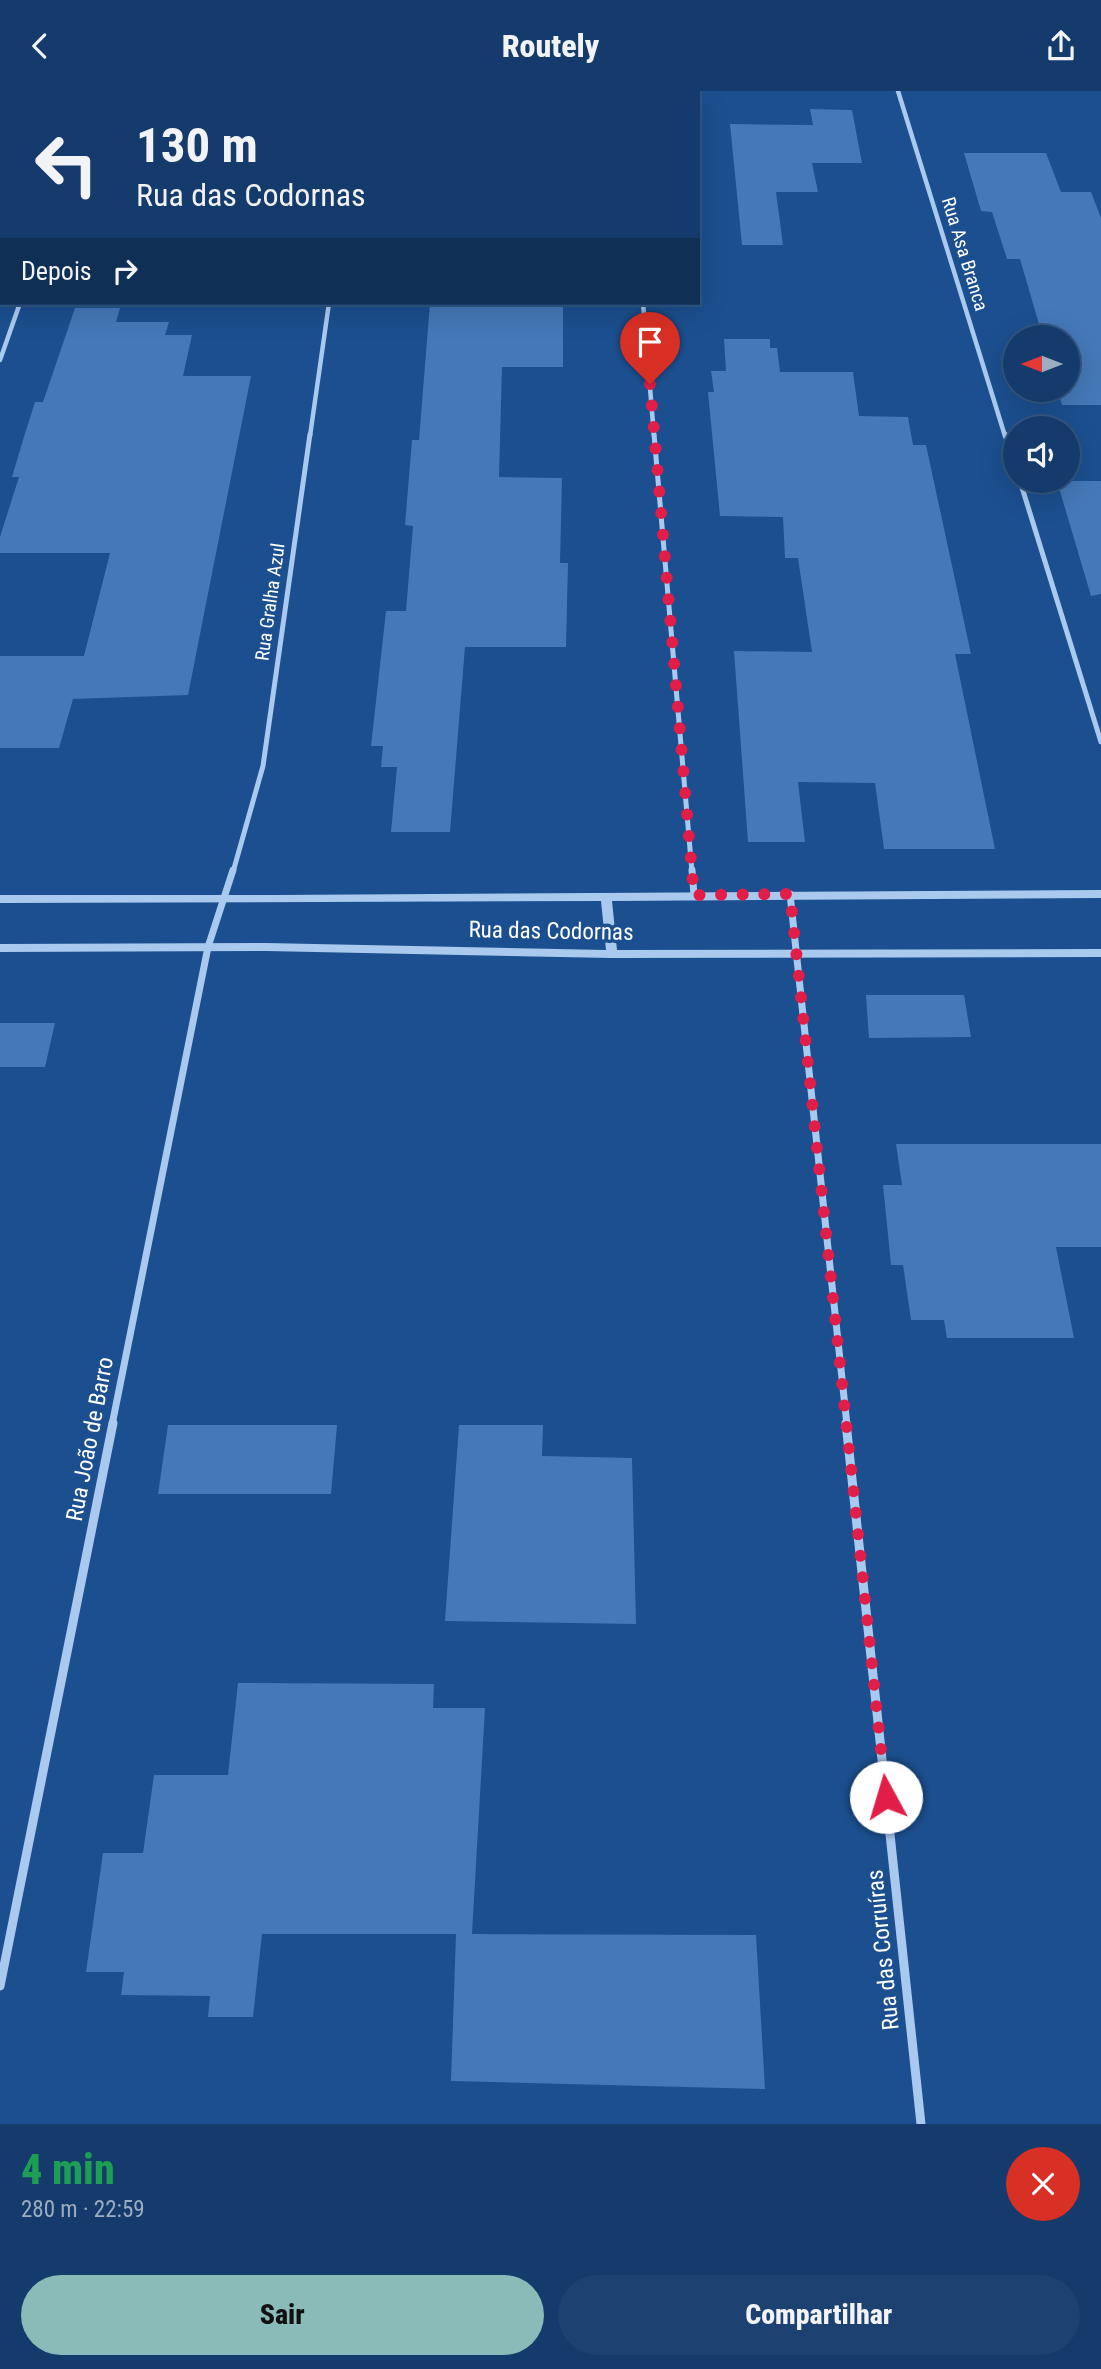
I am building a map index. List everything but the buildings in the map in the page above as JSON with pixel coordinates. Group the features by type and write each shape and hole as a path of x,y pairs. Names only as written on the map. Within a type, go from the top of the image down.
{"street":[{"name":"Rua Asa Branca","path":"898,91 1003,428"},
{"path":"0,360 19,305"},
{"name":"Rua Gralha Azul","path":"222,901 242,844 263,766 329,305"},
{"path":"643,305 694,895"},
{"path":"1024,493 1101,742"},
{"name":"Rua das Codornas","path":"0,899 222,901 790,894 1101,894"},
{"name":"Rua das Corruíras","path":"790,894 921,2124"},
{"path":"606,898 612,954"},
{"name":"Rua João de Barro","path":"0,1986 208,947 222,901"},
{"name":"Rua das Codornas","path":"0,948 208,947 612,954 1101,953"}],"route":[{"path":"650,384 694,895 790,894 886,1797"}]}
